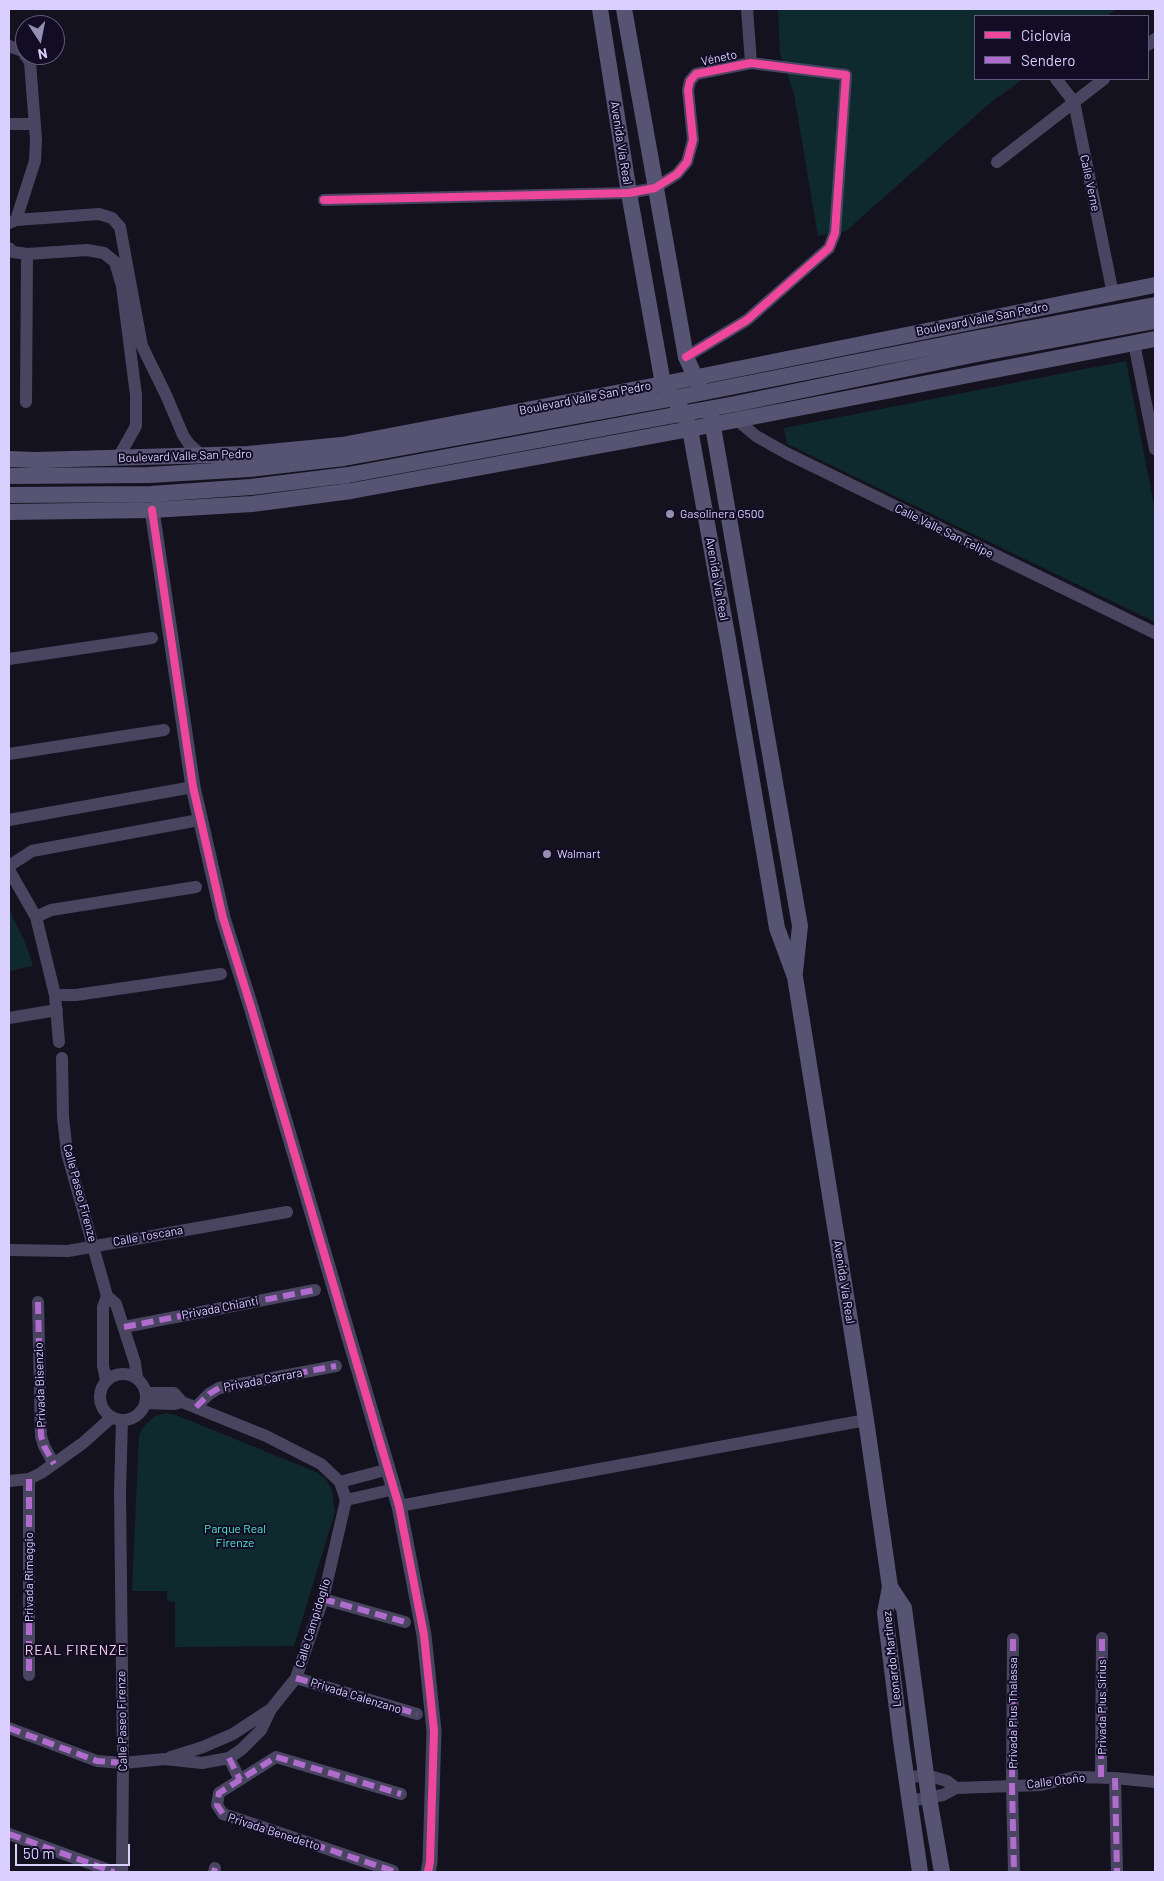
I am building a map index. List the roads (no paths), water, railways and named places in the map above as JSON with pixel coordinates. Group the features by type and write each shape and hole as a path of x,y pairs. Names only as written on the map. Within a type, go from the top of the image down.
{"main road":[{"name":"Avenida Vía Real","path":"600,9 629,193 663,384 675,398 684,413 690,430 777,928 795,977 866,1420 890,1587"},
{"name":"Avenida Vía Real","path":"624,9 686,357 710,408 714,425 800,926 795,977"},
{"name":"Boulevard Valle San Pedro","path":"9,459 202,456 248,454 342,445 663,384 694,376 1155,285"},
{"name":"Boulevard Valle San Pedro","path":"9,495 151,494 251,487 348,475 710,408 1155,305"},
{"path":"970,321 981,372"},
{"name":"Boulevard Valle San Pedro","path":"9,476 149,475 249,468 344,458 703,392 975,346 1155,321"},
{"path":"9,512 152,510 252,504 351,491 690,430 1155,339"},
{"name":"Leonardo Martínez","path":"890,1587 904,1608 929,1798 942,1872"},
{"name":"Leonardo Martínez","path":"890,1587 885,1612 920,1872"}],"street":[{"path":"747,9 750,63"},
{"name":"Véneto","path":"324,200 629,193 655,188 677,174 688,162 693,140 688,90 690,81 696,74 750,63 846,75 835,233 829,248 747,320 686,357"},
{"path":"30,65 36,140 35,161 12,222 99,214 112,218 120,228 142,346 166,394 183,435 189,444 202,456"},
{"name":"Calle Verne","path":"1057,80 1074,102 1113,294"},
{"path":"997,162 1103,80"},
{"path":"9,124 35,124"},
{"path":"9,248 13,252 27,254 86,250 104,254 115,262 122,286 136,395 136,426 118,458"},
{"path":"26,402 27,254"},
{"path":"1134,343 1155,449"},
{"name":"Calle Valle San Felipe","path":"738,420 756,436 788,454 1155,633"},
{"path":"152,510 193,787 199,820 223,918 255,1019 399,1506 424,1635 434,1731 430,1862 428,1872"},
{"path":"9,659 152,638"},
{"path":"9,754 164,730"},
{"path":"9,820 193,787"},
{"path":"59,1042 55,995 36,917 9,868 32,851 199,820"},
{"path":"36,917 51,910 196,887"},
{"path":"55,995 76,995 221,974"},
{"path":"9,1018 57,1010"},
{"name":"Calle Paseo Firenze","path":"62,1058 63,1117 67,1153 107,1296 116,1304 135,1363 137,1378"},
{"name":"Calle Toscana","path":"9,1250 68,1251 286,1212"},
{"name":"Privada Chianti","path":"124,1327 315,1290"},
{"name":"Calle Paseo Firenze","path":"106,1380 103,1366 103,1307 107,1296"},
{"name":"Privada Bisenzio","path":"38,1302 42,1436 44,1446 54,1464"},
{"name":"Privada Carrara","path":"196,1407 209,1394 219,1388 336,1366"},
{"path":"9,1481 29,1479 54,1464 117,1419 132,1418 141,1412 146,1398 137,1378 127,1373 116,1374 106,1380 100,1390 99,1400 104,1410 117,1419"},
{"path":"146,1398 174,1393 182,1402 266,1436 321,1464 340,1482 346,1500 395,1488"},
{"name":"Calle Paseo Firenze","path":"117,1419 120,1492 123,1763 122,1872"},
{"path":"399,1506 866,1420"},
{"path":"340,1482 389,1469"},
{"name":"Privada Rimaggio","path":"29,1479 29,1675"},
{"name":"Calle Campidoglio","path":"9,1728 97,1761 123,1763 165,1759 202,1763 229,1758 242,1750 261,1730 271,1709 296,1678 323,1599 346,1500"},
{"path":"323,1599 405,1622"},
{"name":"Privada Plus Sirius","path":"1101,1777 1102,1638"},
{"name":"Privada Plus Thalassa","path":"1013,1639 1012,1786 1014,1872"},
{"name":"Privada Calenzano","path":"296,1678 417,1714"},
{"name":"Calle Campidoglio","path":"165,1759 203,1747 233,1734 271,1709"},
{"path":"233,1734 242,1750"},
{"name":"Privada Benedetto","path":"393,1871 223,1814 217,1805 219,1793 276,1757 401,1794"},
{"path":"229,1758 240,1780"},
{"name":"Calle Otoño","path":"906,1778 926,1775 947,1781 956,1788"},
{"name":"Calle Otoño","path":"910,1801 943,1796 956,1788 1041,1785 1074,1777 1101,1777 1155,1782"},
{"path":"1115,1778 1117,1872"},
{"path":"9,1834 114,1872"}],"place":[{"name":"Gasolinera G500","path":"670,514"},
{"name":"Walmart","path":"547,854"}],"district":[{"name":"REAL FIRENZE","path":"76,1650"}],"park label":[{"name":"Parque Real Firenze","path":"235,1536"}]}
